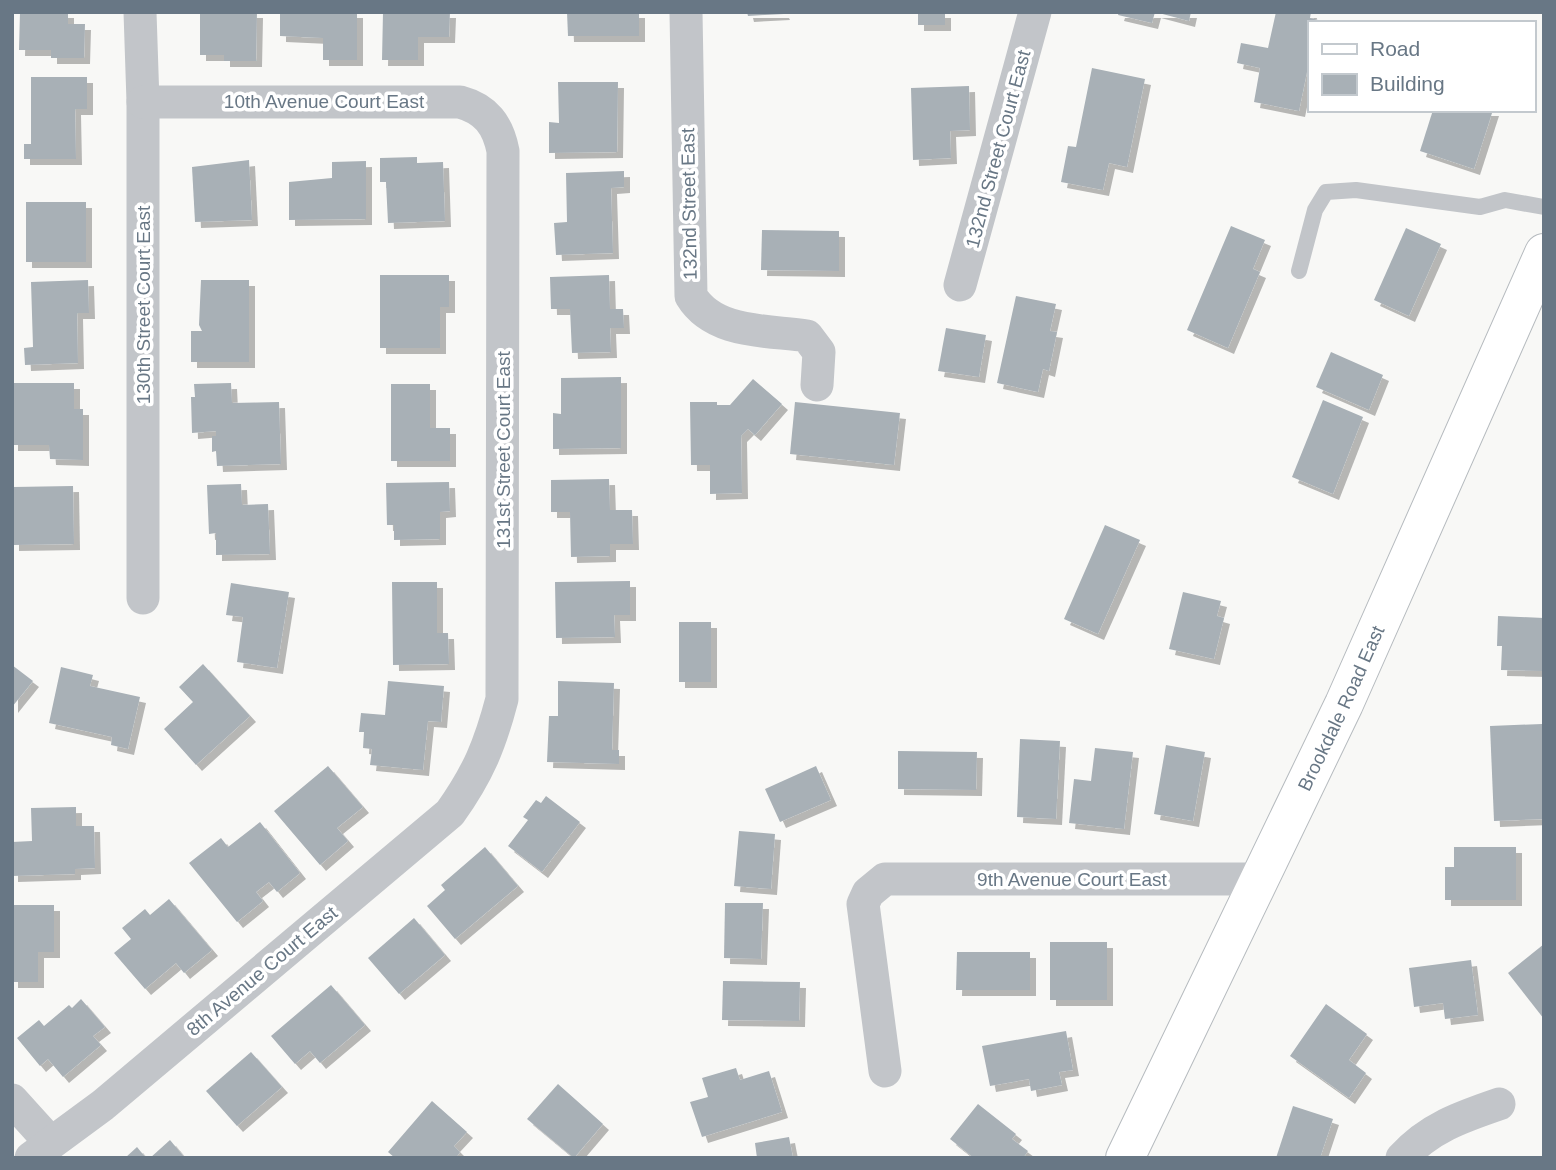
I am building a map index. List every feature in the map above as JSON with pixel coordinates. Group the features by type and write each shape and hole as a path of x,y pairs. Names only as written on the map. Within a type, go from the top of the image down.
{"main road":[{"name":"Brookdale Road East","path":"1125,1158 1343,704 1544,253"}],"street":[{"name":"130th Street Court East","path":"139,12 143,102 143,598"},
{"name":"132nd Street East","path":"686,12 691,296 699,310 716,322 807,336 819,352 817,385"},
{"name":"132nd Street Court East","path":"960,285 1035,12"},
{"name":"10th Avenue Court East","path":"143,102 460,102 484,112 496,128"},
{"name":"131st Street Court East","path":"479,769 491,743 502,699 503,151 496,128"},
{"name":"8th Avenue Court East","path":"40,1150 103,1105 450,813 479,769"},
{"name":"9th Avenue Court East","path":"885,1071 863,904 868,893 885,879 1259,879"},
{"path":"12,1100 40,1150"},
{"path":"1402,1158 1413,1146 1445,1123 1499,1104"}],"lane":[{"path":"1299,271 1315,210 1326,192 1356,190 1480,207 1504,200 1544,207"}],"building":[{"path":"20,12 68,12 68,24 85,24 84,58 51,58 51,50 19,50"},
{"path":"200,12 257,12 256,61 224,61 224,55 200,55"},
{"path":"280,12 357,12 357,60 323,60 323,38 280,36"},
{"path":"383,12 450,12 449,37 418,37 418,60 382,60"},
{"path":"567,12 639,12 639,36 568,36"},
{"path":"747,12 783,12 784,14 748,16"},
{"path":"918,12 945,12 945,25 918,25"},
{"path":"1119,12 1155,12 1152,23 1118,15"},
{"path":"1155,12 1191,12 1189,21"},
{"path":"1276,12 1311,12 1310,18 1318,20 1308,21 1308,67 1299,111 1254,102 1260,68 1237,63 1241,43 1268,48"},
{"path":"1092,68 1145,79 1127,167 1109,163 1103,190 1061,182 1068,146 1076,147"},
{"path":"31,77 87,77 87,109 75,109 76,159 24,159 24,144 31,144"},
{"path":"558,82 618,82 617,152 549,153 549,122 559,123"},
{"path":"969,86 970,130 950,131 951,158 913,160 911,88"},
{"path":"1432,112 1492,112 1474,169 1420,151"},
{"path":"417,157 417,163 443,162 445,221 388,223 386,182 380,182 380,158"},
{"path":"249,160 252,220 195,222 192,167"},
{"path":"366,161 366,219 289,220 289,182 332,178 332,162"},
{"path":"624,171 624,187 611,188 613,253 556,255 554,223 567,222 566,173"},
{"path":"26,202 86,202 86,262 26,262"},
{"path":"1231,226 1265,240 1253,269 1260,272 1228,348 1187,330"},
{"path":"1406,228 1441,244 1409,316 1374,300"},
{"path":"762,230 839,231 839,271 761,270"},
{"path":"380,275 449,275 449,307 440,307 440,348 380,348"},
{"path":"609,275 610,309 623,309 624,328 610,328 611,352 572,353 570,309 551,309 550,277"},
{"path":"88,280 89,313 77,313 78,363 25,365 24,348 33,347 31,282"},
{"path":"201,280 249,280 249,362 191,362 191,331 202,331 199,325"},
{"path":"1016,296 1056,304 1050,331 1057,332 1049,371 1043,369 1038,392 997,383"},
{"path":"946,328 986,335 979,377 938,371"},
{"path":"1331,352 1383,375 1369,410 1316,387"},
{"path":"621,377 621,448 553,449 553,413 561,414 561,378"},
{"path":"753,379 782,404 755,435 748,429 741,436 742,493 710,494 710,465 691,465 690,402 730,405"},
{"path":"12,383 74,383 74,409 83,409 83,460 50,459 49,445 12,445"},
{"path":"231,383 232,403 279,402 281,464 217,466 216,451 212,452 212,436 216,436 216,431 192,433 191,397 195,397 194,384"},
{"path":"391,384 430,384 430,428 450,428 450,461 391,461"},
{"path":"1323,400 1363,417 1333,494 1292,477"},
{"path":"795,402 900,413 894,465 790,454"},
{"path":"609,479 610,510 632,510 633,544 610,544 610,556 571,557 570,512 551,512 551,480"},
{"path":"449,482 450,511 440,512 440,539 394,540 394,525 387,525 386,483"},
{"path":"241,484 242,505 268,504 270,554 216,555 216,533 209,534 207,485"},
{"path":"73,486 74,544 13,545 13,487"},
{"path":"1105,525 1140,540 1098,634 1064,619"},
{"path":"630,581 630,615 614,615 615,637 556,638 555,582"},
{"path":"392,582 437,582 437,633 448,633 449,664 393,665"},
{"path":"231,583 289,592 277,668 237,662 243,617 226,615"},
{"path":"1183,592 1221,601 1217,616 1224,618 1214,659 1169,649"},
{"path":"1498,616 1544,618 1543,671 1501,670 1502,646 1497,646"},
{"path":"679,622 711,622 711,682 679,682"},
{"path":"203,664 250,716 196,765 164,729 193,702 179,687"},
{"path":"12,665 33,681 12,707"},
{"path":"61,667 93,675 90,686 140,697 128,749 111,745 112,737 49,723"},
{"path":"388,681 444,686 441,722 428,721 423,770 370,765 372,749 363,748 364,732 359,732 361,713 385,715"},
{"path":"558,681 614,683 612,750 619,750 619,764 547,762 549,716 558,716"},
{"path":"1542,724 1544,819 1494,821 1490,726"},
{"path":"1020,739 1060,741 1056,819 1017,817"},
{"path":"1166,745 1205,752 1193,821 1154,814"},
{"path":"1095,748 1133,752 1124,829 1069,823 1074,779 1091,781"},
{"path":"898,751 977,752 976,790 898,789"},
{"path":"328,766 363,807 337,828 348,841 320,865 274,811"},
{"path":"816,766 831,800 780,822 765,789"},
{"path":"546,796 580,822 542,872 508,846 528,820 523,817 536,800 541,803"},
{"path":"76,807 76,826 94,826 95,868 75,869 75,874 12,876 12,842 32,841 31,808"},
{"path":"260,822 300,873 277,892 269,882 256,892 263,901 237,922 189,863 221,838 228,847"},
{"path":"739,831 775,834 771,889 734,886"},
{"path":"485,847 518,886 455,939 427,906 445,890 441,885"},
{"path":"1454,847 1516,847 1516,900 1445,900 1445,867 1454,867"},
{"path":"169,899 212,950 184,973 176,963 145,989 114,953 131,939 122,928 145,909 150,915"},
{"path":"725,903 763,903 761,959 724,958"},
{"path":"12,905 54,905 54,952 38,952 38,982 12,982"},
{"path":"414,918 445,955 399,994 368,958"},
{"path":"1050,942 1107,942 1107,1000 1050,1000"},
{"path":"1544,944 1544,1019 1508,973"},
{"path":"957,952 1030,952 1030,990 956,990"},
{"path":"1471,960 1478,1015 1445,1019 1443,1003 1414,1007 1409,968"},
{"path":"723,981 800,982 799,1021 722,1020"},
{"path":"331,985 365,1025 320,1063 310,1051 295,1064 271,1036"},
{"path":"81,999 105,1027 93,1036 101,1045 63,1077 48,1059 40,1066 17,1038 39,1020 44,1026 69,1005 72,1008"},
{"path":"1326,1004 1367,1034 1349,1060 1366,1073 1349,1098 1290,1056"},
{"path":"1066,1031 1073,1070 1059,1072 1062,1085 1031,1091 1029,1079 990,1086 982,1046"},
{"path":"251,1052 282,1087 237,1126 206,1091"},
{"path":"736,1068 740,1080 769,1071 782,1112 702,1137 690,1102 708,1097 702,1078"},
{"path":"558,1084 603,1124 574,1158 527,1119"},
{"path":"432,1101 467,1132 454,1146 460,1152 456,1158 395,1158 388,1152"},
{"path":"978,1104 1016,1134 1012,1139 1028,1151 1023,1158 974,1158 950,1139"},
{"path":"1293,1106 1333,1119 1320,1158 1276,1158"},
{"path":"789,1137 793,1158 757,1158 755,1143"},
{"path":"170,1140 185,1158 150,1158"},
{"path":"137,1147 146,1158 125,1158"}]}
